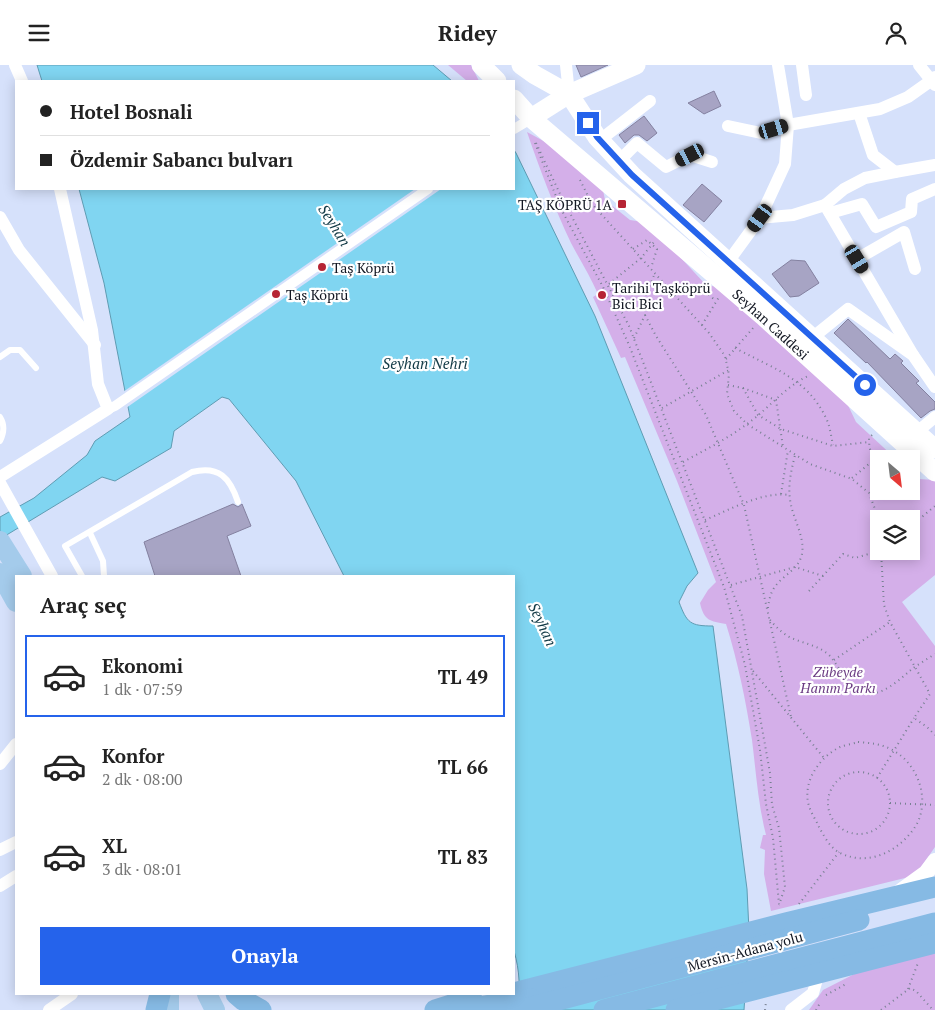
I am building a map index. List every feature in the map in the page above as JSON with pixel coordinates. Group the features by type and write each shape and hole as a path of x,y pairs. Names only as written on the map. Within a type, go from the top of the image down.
{"highway":[{"path":"790,924 935,887"},
{"path":"890,912 913,901 935,895"},
{"name":"Mersin-Adana yolu","path":"553,992 790,924 890,912 935,901"},
{"name":"Mersin-Adana yolu","path":"604,1010 796,969 895,934 935,923"},
{"path":"895,934 935,932"},
{"path":"676,1010 796,969 819,973 928,949"},
{"path":"515,993 553,992"},
{"path":"459,1010 542,997 553,992"},
{"path":"521,1010 553,992"},
{"path":"156,1010 160,995"},
{"path":"237,995 261,1010"},
{"path":"435,1010 454,1004 504,995"}],"main road":[{"path":"481,65 496,80"},
{"path":"521,65 569,94 600,140 632,175 935,449"},
{"path":"522,124 569,94 636,65"},
{"name":"Seyhan Caddesi","path":"515,102 522,124 726,284 935,473"},
{"path":"1,543 21,575"},
{"path":"0,573 15,600"},
{"path":"169,995 169,1010"},
{"path":"208,995 215,1010"}],"street":[{"path":"15,65 22,80"},
{"path":"566,65 569,94"},
{"path":"728,262 760,218 785,164 788,125 778,65"},
{"path":"802,65 806,95"},
{"path":"728,126 761,133 788,125 880,109 908,97 934,81 919,65"},
{"path":"600,140 650,101"},
{"path":"859,113 873,155 895,172"},
{"path":"619,161 637,143 666,167 690,155 712,162"},
{"path":"828,209 844,189 865,177 930,166 935,183"},
{"path":"760,218 793,215 862,204 876,227 911,212 912,199 935,189"},
{"path":"60,190 81,275 95,345 98,384 112,408"},
{"path":"0,477 112,408 427,190"},
{"path":"828,209 913,355"},
{"path":"0,217 19,250 95,345"},
{"path":"857,259 904,232 915,269"},
{"path":"812,338 848,309 913,355 930,371 935,387"},
{"path":"917,432 935,417"},
{"path":"0,483 51,575"},
{"path":"0,764 15,745"},
{"path":"0,850 15,842"},
{"path":"864,905 900,893 926,873 935,861"},
{"path":"0,886 15,877"},
{"path":"791,1010 813,993 819,973"},
{"path":"49,1010 71,995"}],"lane":[{"path":"0,357 10,350 20,350 36,368"},
{"path":"0,417 4,425 4,431 0,441"},
{"path":"81,575 65,547 192,472 212,470 222,475 234,490 238,502"},
{"path":"90,533 103,561 104,575"}],"path":[{"path":"533,137 560,194 608,285 634,338 742,616 770,773 772,805 779,828 786,887 779,905 773,838 766,804 757,731 745,665 724,587 629,345 603,287 561,209 533,137"},
{"path":"580,180 592,204 710,333 726,359 728,370 727,394 734,411 747,424 810,464 852,479 869,493 875,510"},
{"path":"608,285 641,258 656,239"},
{"path":"633,249 647,240 657,249 651,268"},
{"path":"634,338 645,315 646,295 655,273"},
{"path":"702,325 726,284"},
{"path":"702,288 716,301"},
{"path":"645,315 656,336 706,415 744,505 791,717"},
{"path":"726,359 763,316"},
{"path":"735,349 797,381 811,393 827,419 833,446"},
{"path":"683,462 718,443 747,424 797,381 821,369"},
{"path":"662,408 728,370"},
{"path":"728,385 743,388 776,400"},
{"path":"743,388 758,415 781,429 833,446 869,442"},
{"path":"776,400 784,447"},
{"path":"870,450 869,438 883,425"},
{"path":"781,494 788,450"},
{"path":"767,610 771,594 777,583 796,567 802,553 802,541 791,507 788,488 795,455"},
{"path":"852,479 870,463"},
{"path":"705,520 758,499 781,494 789,495"},
{"path":"920,518 935,506"},
{"path":"809,591 843,554 855,558 870,554"},
{"path":"877,778 930,694 890,622 884,605 881,560"},
{"path":"730,585 796,567 822,576"},
{"path":"769,619 779,630 793,639 811,644 829,655 850,683 860,692 884,691 935,654"},
{"path":"833,661 890,622"},
{"path":"751,669 824,758"},
{"path":"914,718 935,735"},
{"path":"858,742 876,743 894,750 906,760 916,773 921,788 922,805 918,823 908,838 893,850 876,857 857,858 839,853 826,839 809,807 807,791 813,773 824,758 840,747 858,742"},
{"path":"859,772 870,774 877,778 886,788 889,803 887,816 881,824 873,830 855,833 845,831 837,825 831,817 828,797 832,787 839,779 848,773 859,772"},
{"path":"889,803 935,805"},
{"path":"790,924 839,853"},
{"path":"881,1010 908,990 928,949"},
{"path":"908,990 910,988 916,991 933,1010"},
{"path":"765,1010 766,1002"}],"green space":[{"path":"448,65 471,65 478,80 466,80"},
{"name":"Zübeyde Hanım Parkı","path":"527,132 549,144 603,190 605,200 630,220 643,222 706,285 724,288 845,399 856,422 886,450 870,450 870,500 920,500 920,479 935,480 935,575 902,602 935,646 935,847 919,870 909,877 771,911 764,874 765,850 760,848 763,835 766,835 759,800 750,726 738,667 726,624 706,617 700,603 708,590 716,582 677,481 625,357 621,358 593,297 598,294 571,243 547,188"},
{"path":"935,947 935,1010 809,1010 823,990 874,964"}],"water":[{"path":"37,65 433,65 451,80 42,80"},
{"name":"Seyhan Nehri","path":"515,152 595,316 698,573 687,586 679,602 690,622 713,626 747,889 749,931 744,1010 518,1010 519,980 515,956 515,575 343,575 296,481 229,399 222,397 174,431 171,448 115,481 102,477 0,539 0,517 34,498 87,455 95,441 130,417 104,283 79,190 515,190"}],"pier":[{"name":"Taș Köprü","path":"414,190 440,190 126,408 123,392"}],"building":[{"path":"576,65 608,65 581,77"},
{"path":"714,91 721,106 704,114 688,103"},
{"path":"644,116 657,133 647,141 639,135 634,135 625,143 619,135"},
{"path":"702,184 722,201 704,222 683,205"},
{"path":"791,260 805,261 819,283 799,296 790,297 772,274"},
{"path":"848,319 890,359 895,354 903,361 901,363 919,381 916,383 935,402 935,409 921,418 867,362 834,333"},
{"path":"233,504 238,507 242,504 251,526 227,536 241,575 155,575 144,542"}],"place":[{"name":"TAŞ KÖPRÜ 1A","path":"622,204"},
{"name":"Taş Köprü","path":"322,267"},
{"name":"Taș Köprü","path":"276,294"},
{"name":"Tarihi Taşköprü Bici Bici","path":"602,295"}],"route":[{"path":"588,123 597,137 632,175 865,385"}],"water label":[{"name":"Seyhan","path":"335,225"},
{"name":"Seyhan","path":"543,624"}]}
